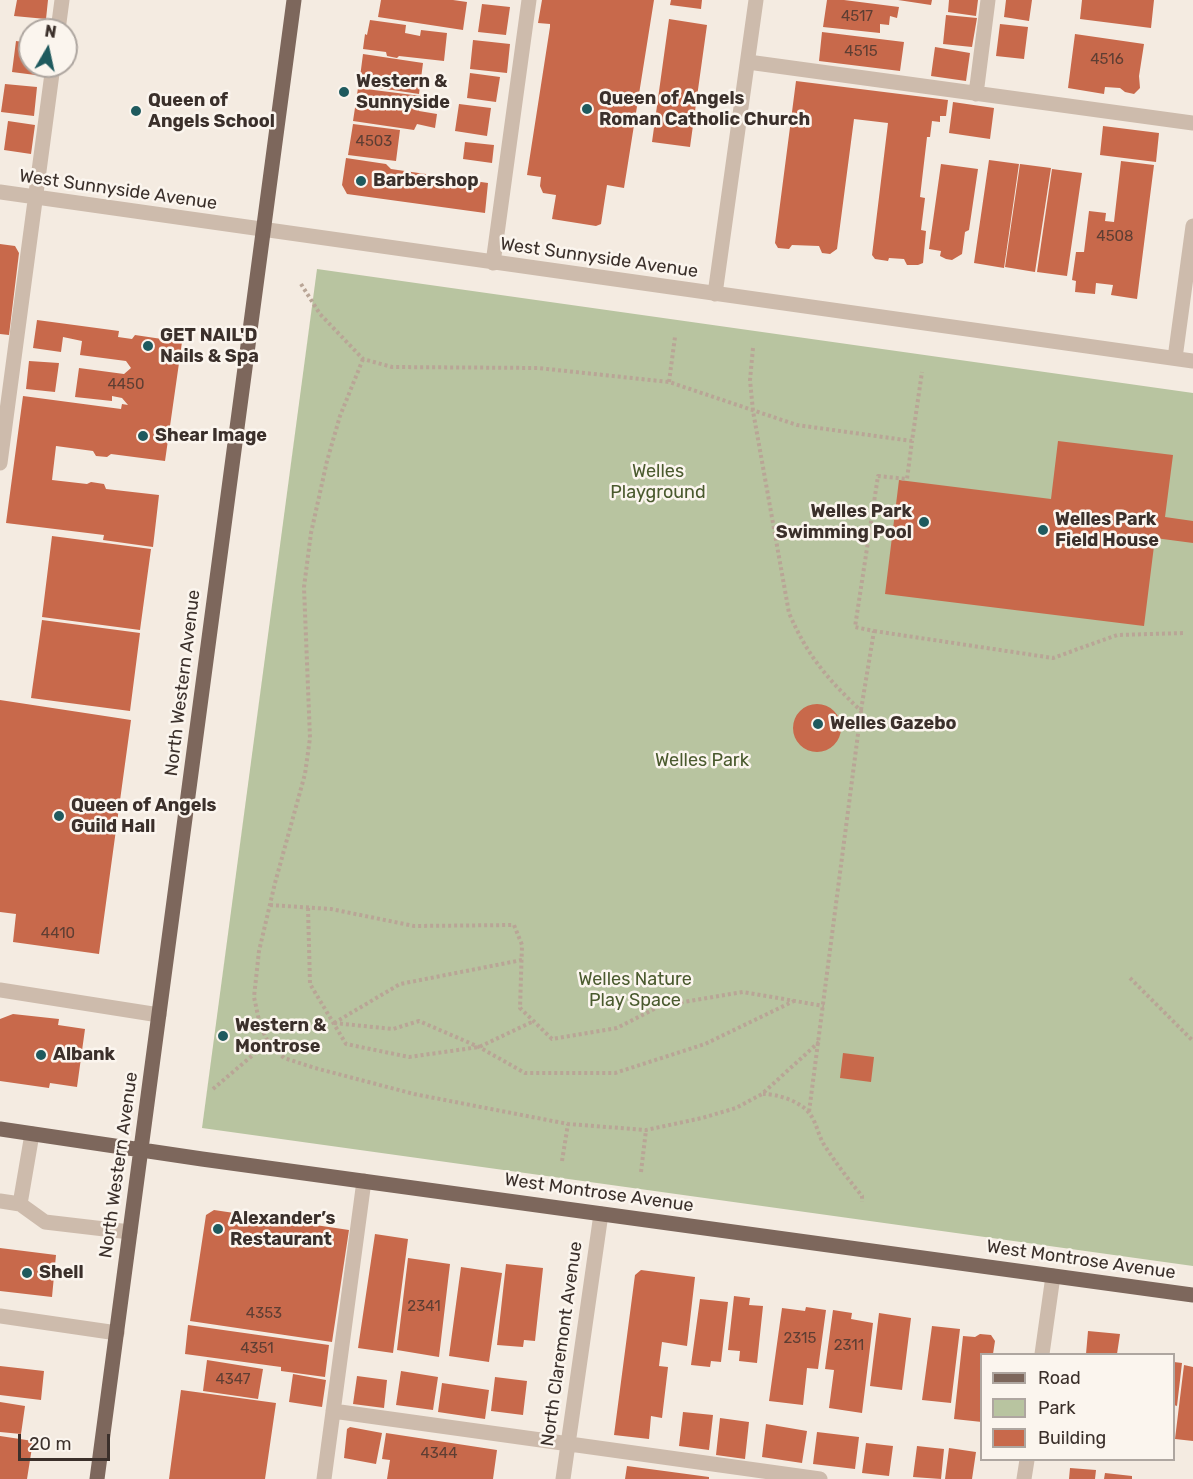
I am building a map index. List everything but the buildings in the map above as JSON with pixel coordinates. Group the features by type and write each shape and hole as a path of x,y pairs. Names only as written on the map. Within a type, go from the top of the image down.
{"main road":[{"name":"North Western Avenue","path":"97,1479 294,0"},
{"name":"West Montrose Avenue","path":"0,1129 1193,1295"}],"street":[{"path":"60,18 62,0"},
{"path":"493,262 528,0"},
{"path":"715,294 756,0"},
{"path":"976,94 988,0"},
{"path":"748,62 1193,123"},
{"path":"0,463 51,78"},
{"name":"West Sunnyside Avenue","path":"0,192 1193,361"},
{"path":"1175,358 1193,226"},
{"path":"0,990 159,1015"},
{"path":"20,1204 32,1134"},
{"path":"324,1479 364,1181"},
{"path":"0,1201 20,1204 45,1222 130,1232"},
{"name":"North Claremont Avenue","path":"563,1479 601,1214"},
{"path":"1042,1353 1053,1275"},
{"path":"0,1316 117,1333"},
{"path":"333,1411 785,1476 820,1479"},
{"path":"1024,1479 1027,1461"}],"path":[{"path":"301,284 320,315 363,359 392,367 538,368 669,382 797,425 912,441"},
{"path":"669,382 675,338"},
{"path":"753,348 750,380 753,411 789,613 801,641 816,664 861,711"},
{"path":"363,359 340,416 311,533 304,587 310,738 305,774 259,951 254,997 260,1025 267,1042 284,1058 414,1094 568,1124 646,1130 736,1108 762,1094 819,1042"},
{"path":"922,372 907,479 878,476 855,627 1053,658 1117,635 1185,633"},
{"path":"809,1112 861,711 874,631"},
{"path":"270,905 331,909 414,926 514,925 522,945 520,1008 552,1040 617,1028 660,1006 743,992 824,1006"},
{"path":"308,908 310,984 346,1044 409,1057 479,1047 534,1021"},
{"path":"334,1023 400,984 522,960"},
{"path":"1130,978 1193,1041"},
{"path":"334,1023 393,1029 419,1021 479,1047 525,1073 615,1073 705,1044 795,1000"},
{"path":"213,1089 267,1042"},
{"path":"762,1094 775,1094 789,1099 809,1112 823,1142 839,1168 862,1196 862,1202"},
{"path":"562,1161 568,1124"},
{"path":"641,1172 646,1130"}],"green space":[{"name":"Welles Park","path":"317,269 1193,393 1193,1266 202,1128"}],"place":[{"name":"Western & Sunnyside","path":"344,92"},
{"name":"Queen of Angels Roman Catholic Church","path":"587,109"},
{"name":"Queen of Angels School","path":"136,111"},
{"name":"Barbershop","path":"361,181"},
{"name":"GET NAIL'D Nails & Spa","path":"148,346"},
{"name":"Shear Image","path":"143,436"},
{"name":"Welles Park Swimming Pool","path":"924,522"},
{"name":"Welles Park Field House","path":"1043,530"},
{"name":"Welles Gazebo","path":"818,724"},
{"name":"Queen of Angels Guild Hall","path":"59,816"},
{"name":"Western & Montrose","path":"223,1036"},
{"name":"Albank","path":"41,1055"},
{"name":"Alexander’s Restaurant","path":"218,1229"},
{"name":"Shell","path":"27,1273"}],"park label":[{"name":"Welles Playground","path":"658,482"},
{"name":"Welles Nature Play Space","path":"635,990"}]}
